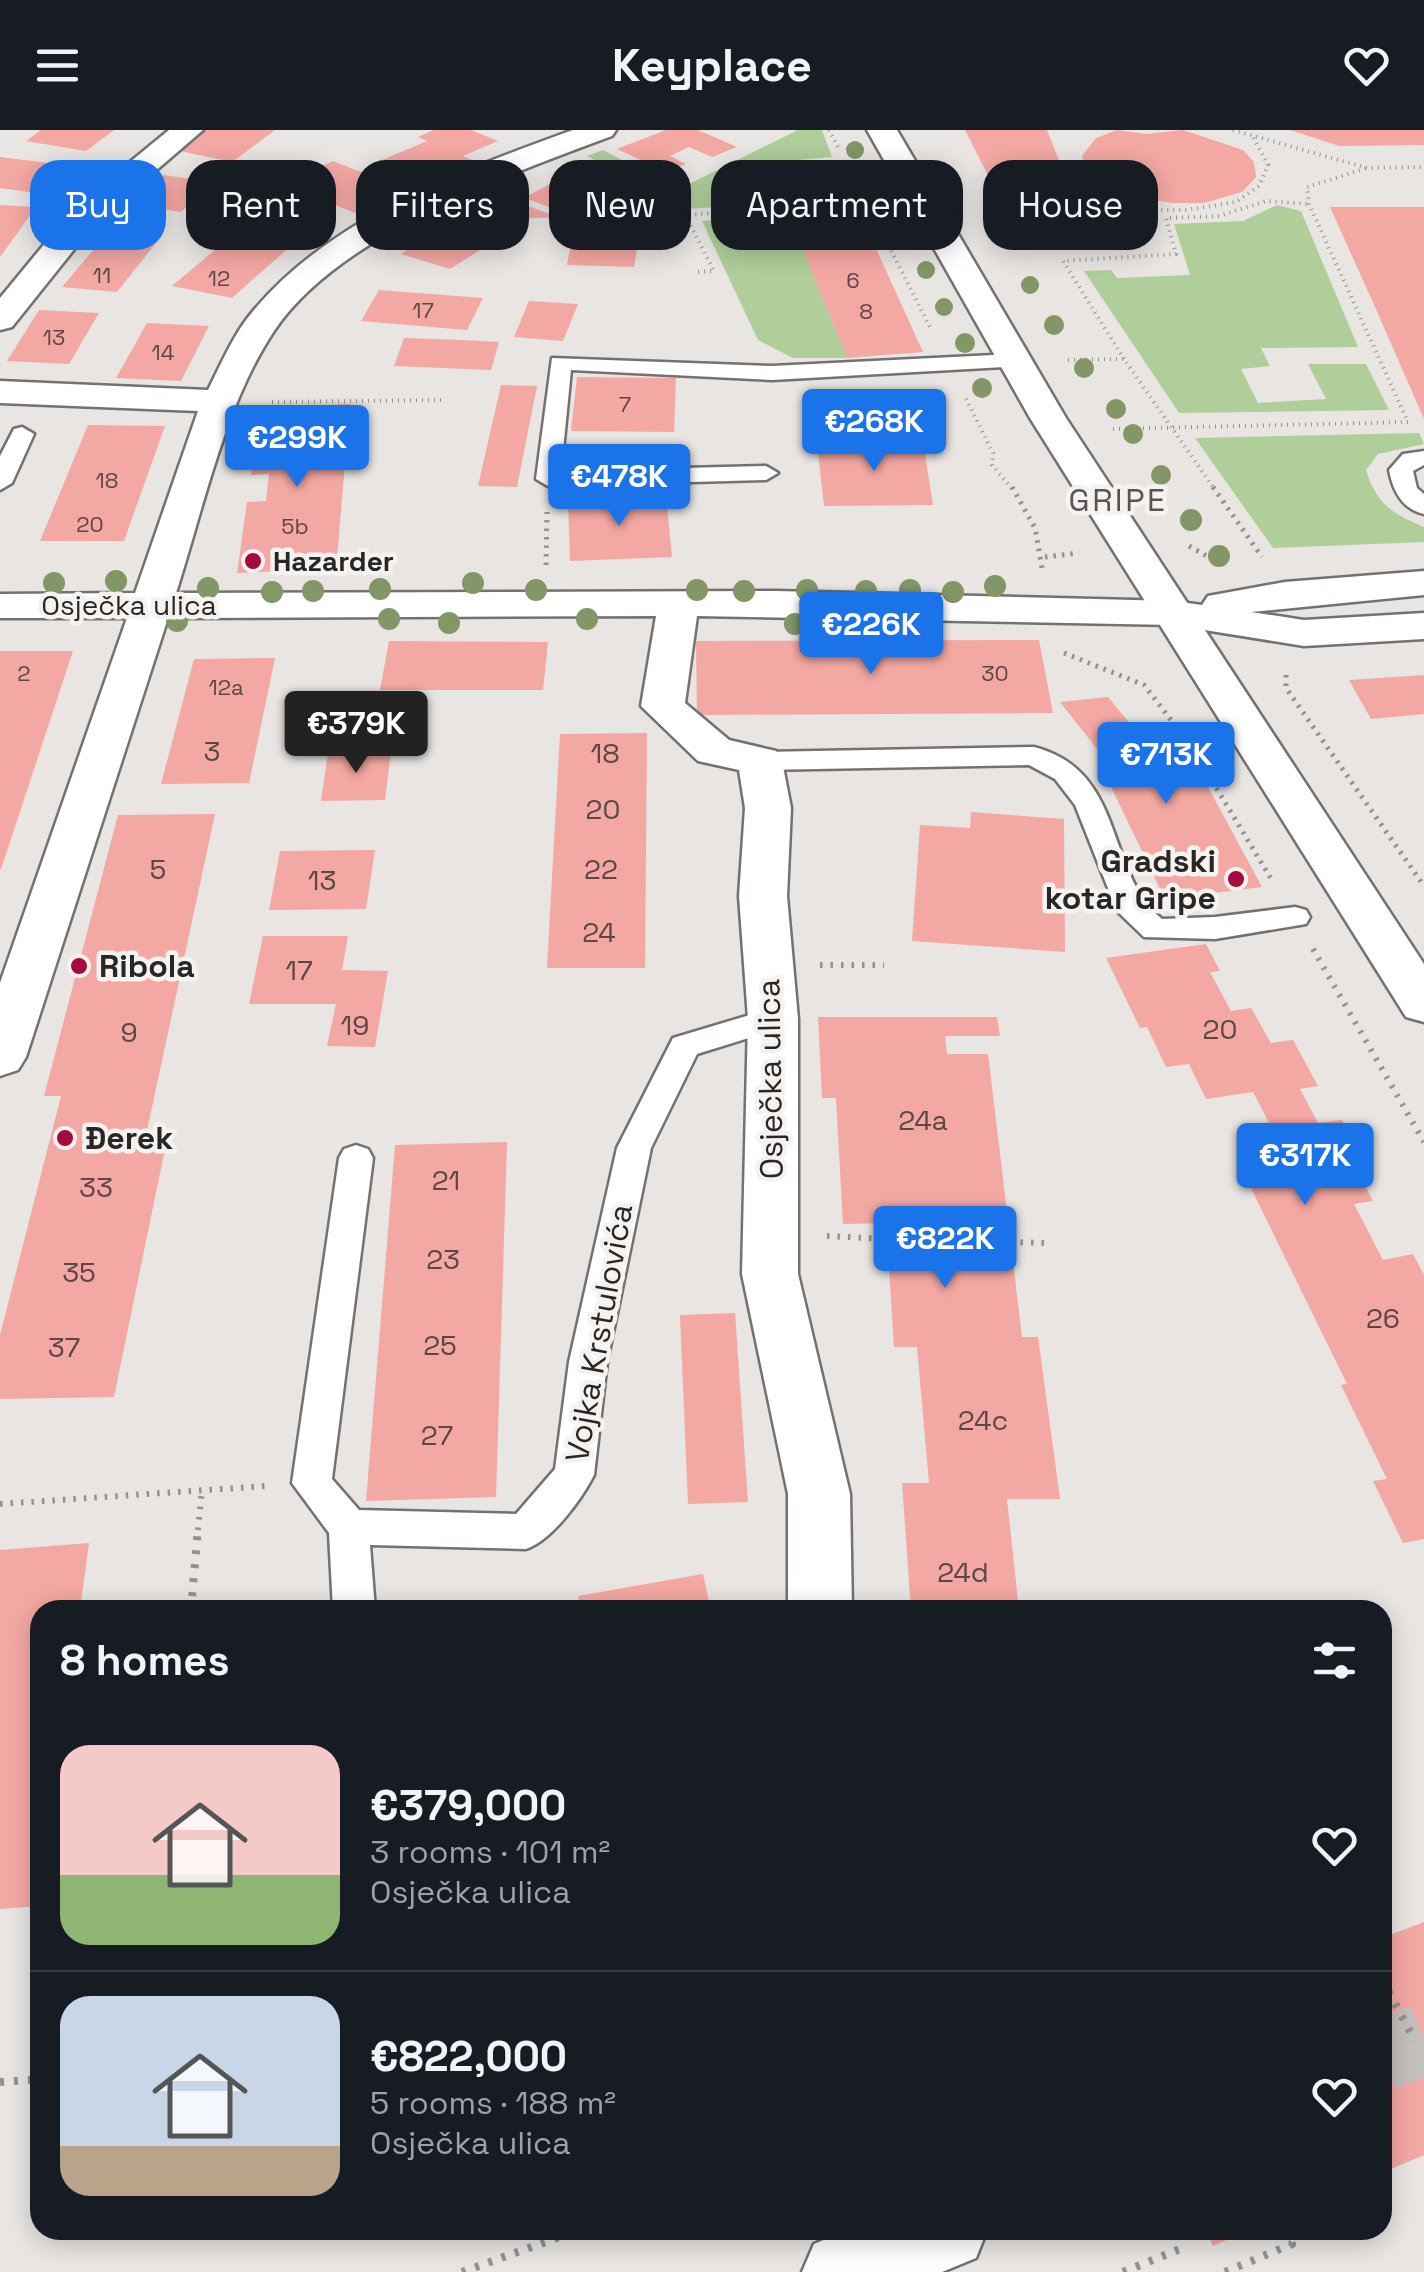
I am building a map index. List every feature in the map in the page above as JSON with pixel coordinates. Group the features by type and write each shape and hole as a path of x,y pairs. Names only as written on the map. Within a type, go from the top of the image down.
{"street":[{"path":"0,320 85,215 188,130"},
{"path":"0,1057 217,410 268,315 348,244 548,141 601,130"},
{"path":"882,130 1014,361 1424,1004"},
{"path":"0,392 217,410"},
{"name":"Osječka ulica","path":"1174,613 1279,584 1424,583"},
{"path":"678,604 663,706 714,751 760,761"},
{"name":"Osječka ulica","path":"0,606 678,604 1174,613 1304,633 1424,626"},
{"name":"Osječka ulica","path":"760,761 768,808 763,896 773,1019 770,1274 819,1494 820,1600"},
{"path":"842,2272 923,2240"}],"lane":[{"path":"766,473 548,479 560,364 772,373 1014,361"},
{"path":"0,483 22,434"},
{"path":"1424,458 1412,460 1402,470 1405,490 1424,507"},
{"path":"760,761 1034,756 1065,773 1088,802 1132,911 1155,930 1215,928 1295,917"},
{"name":"Vojka Krstulovića","path":"349,1527 526,1532 574,1475 588,1362 634,1148 686,1046 773,1019"},
{"path":"353,1600 349,1527 312,1484 356,1158"}],"path":[{"path":"829,130 844,159"},
{"path":"1233,130 1367,168"},
{"path":"1158,210 1236,202 1259,186 1268,165 1252,135"},
{"path":"548,141 583,160"},
{"path":"1124,446 1113,430 1408,422 1308,204 1307,186 1367,168 1424,167"},
{"path":"1279,584 1170,428 1063,261 1176,254 1166,218 1219,216 1266,201 1308,204"},
{"path":"691,225 714,271 698,272"},
{"path":"891,250 993,453 992,465 1004,475"},
{"path":"1066,360 1124,359"},
{"path":"217,410 245,420 249,403 441,400"},
{"path":"546,565 548,479"},
{"path":"1186,544 1230,569 1279,584"},
{"path":"1023,610 1070,659 1144,685 1191,746 1424,1142"},
{"path":"1304,633 1285,662 1286,688 1424,886"},
{"path":"1034,756 1191,746"},
{"path":"1010,1242 1044,1242"},
{"path":"0,1504 312,1484"},
{"path":"191,1600 202,1489"},
{"path":"1392,1998 1415,2042"},
{"path":"0,2082 30,2080"},
{"path":"462,2272 551,2240"},
{"path":"1225,2272 1292,2244 1290,2240"},
{"path":"1124,2272 1185,2246"}],"green space":[{"path":"798,130 822,130 832,157 797,160 738,160"},
{"path":"603,150 622,160 594,160 587,156"},
{"path":"711,173 711,208 691,209 691,183"},
{"path":"1277,205 1301,211 1358,347 1261,348 1270,366 1241,369 1258,403 1326,399 1308,364 1366,364 1389,410 1179,413 1084,271 1111,270 1117,278 1190,275 1174,224 1243,221"},
{"path":"711,220 711,240 702,221"},
{"path":"716,250 803,250 847,358 793,358 758,340"},
{"path":"1419,433 1424,444 1378,454 1366,470 1387,506 1424,527 1424,542 1273,548 1195,438"}],"building":[{"path":"41,130 114,130 86,151 26,141"},
{"path":"203,130 275,130 235,160 175,150"},
{"path":"434,130 471,130 498,141 463,156 472,160 382,160 427,141 418,137"},
{"path":"666,130 698,130 737,147 712,157 689,147 670,156 678,160 640,160 617,149"},
{"path":"965,130 1047,130 1059,160 983,160 983,166"},
{"path":"1117,130 1146,134 1183,130 1243,150 1254,162 1256,177 1242,192 1204,203 1158,201 1158,160 1083,160 1096,138"},
{"path":"1290,130 1424,130 1424,145 1339,146"},
{"path":"0,157 30,161 30,192 0,188"},
{"path":"336,162 356,170 355,213 336,205"},
{"path":"166,175 186,178 186,207 181,212 166,210"},
{"path":"549,184 549,207 529,200 529,195"},
{"path":"0,205 30,207 30,215 0,257"},
{"path":"529,206 549,214 549,217 529,218"},
{"path":"1330,207 1424,207 1424,419 1375,307"},
{"path":"93,250 150,250 117,292 62,287"},
{"path":"215,250 286,250 232,298 172,286"},
{"path":"407,250 480,250 450,269 401,254"},
{"path":"570,250 637,250 634,267 567,265"},
{"path":"803,250 877,250 923,352 847,358"},
{"path":"379,290 483,298 467,330 361,321"},
{"path":"529,301 578,304 563,341 514,337"},
{"path":"39,310 99,313 69,364 7,361"},
{"path":"147,323 209,326 181,381 116,378"},
{"path":"404,338 499,342 491,370 394,366"},
{"path":"577,377 676,378 674,432 571,431"},
{"path":"501,385 537,386 517,487 478,486"},
{"path":"350,404 336,569 237,573 247,502 266,501 269,474 251,475 261,408"},
{"path":"88,425 165,426 124,541 40,541"},
{"path":"923,442 933,505 824,506 817,443"},
{"path":"666,496 672,557 570,561 568,500"},
{"path":"1039,640 1053,713 697,715 696,641"},
{"path":"389,641 548,642 543,690 380,690"},
{"path":"0,651 73,651 1,869 0,869"},
{"path":"275,658 249,783 161,784 194,659"},
{"path":"1424,675 1424,714 1371,719 1349,680"},
{"path":"1108,697 1155,754 1188,750 1262,887 1165,899 1098,760 1105,759 1060,702"},
{"path":"647,733 645,968 547,968 560,734"},
{"path":"391,751 385,800 321,801 328,753"},
{"path":"971,812 1064,819 1065,952 912,941 920,825 970,828"},
{"path":"215,814 146,1135 168,1134 114,1397 0,1399 0,1335 61,1096 44,1096 118,815"},
{"path":"375,850 366,909 269,910 280,851"},
{"path":"263,936 348,936 342,970 388,971 375,1047 327,1046 336,1004 249,1004"},
{"path":"1206,944 1220,971 1210,972 1231,1011 1251,1008 1271,1043 1293,1040 1318,1086 1300,1089 1318,1123 1342,1120 1369,1169 1357,1171 1373,1201 1354,1204 1383,1260 1413,1254 1424,1275 1424,1539 1403,1543 1373,1481 1387,1479 1341,1385 1347,1384 1248,1182 1256,1181 1236,1140 1275,1134 1253,1092 1206,1099 1189,1064 1166,1067 1147,1027 1140,1028 1106,958"},
{"path":"818,1017 997,1017 1000,1036 945,1036 947,1054 988,1054 1022,1337 1038,1337 1060,1499 1007,1499 1018,1600 910,1600 902,1483 929,1483 917,1347 894,1347 886,1223 843,1224 836,1098 822,1098"},
{"path":"507,1142 496,1497 366,1501 395,1145"},
{"path":"735,1313 748,1502 688,1504 680,1315"},
{"path":"89,1543 81,1600 30,1600 30,1907 0,1909 0,1550"},
{"path":"703,1574 709,1600 579,1600 578,1596"},
{"path":"1424,1922 1424,2155 1392,2169 1392,1934"}],"tunnel":[{"path":"1392,2052 1424,2039"}],"place":[{"name":"Hazarder","path":"253,561"},
{"name":"Gradski kotar Gripe","path":"1236,879"},
{"name":"Ribola","path":"79,966"},
{"name":"Đerek","path":"65,1138"}],"district":[{"name":"GRIPE","path":"1118,500"}]}
